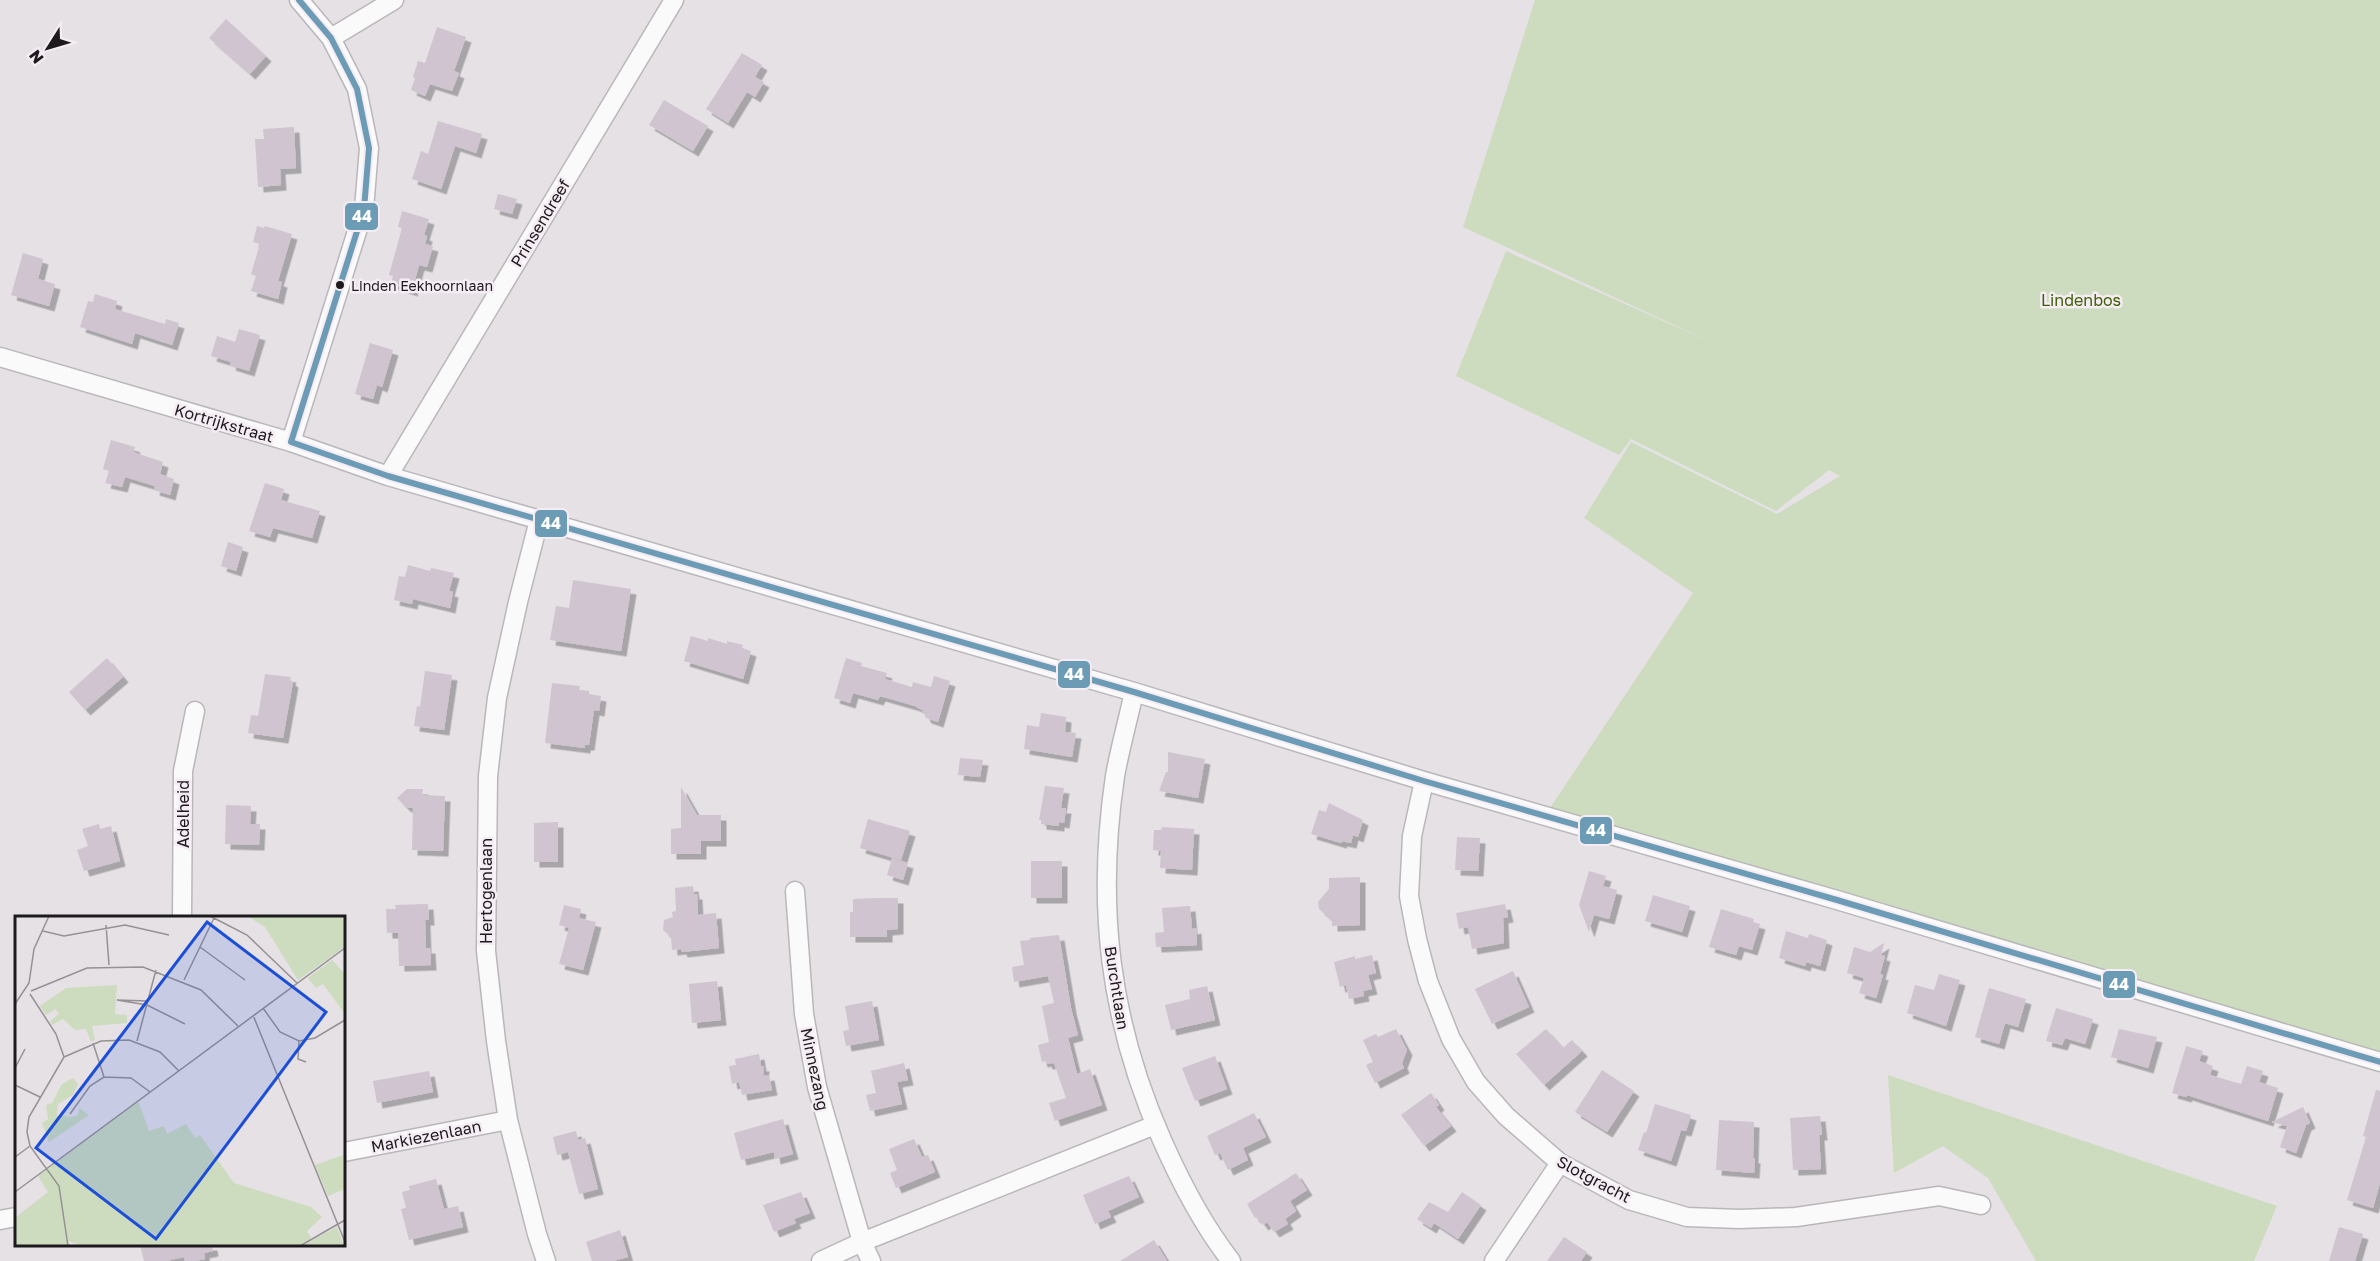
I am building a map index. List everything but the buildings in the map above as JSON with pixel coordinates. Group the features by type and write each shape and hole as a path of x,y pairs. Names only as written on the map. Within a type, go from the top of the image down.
{"street":[{"path":"291,442 364,209 369,148 357,89 332,38 299,0"},
{"path":"332,38 394,0"},
{"name":"Prinsendreef","path":"388,476 674,0"},
{"name":"Kortrijkstraat","path":"0,357 291,442 388,476 1134,692 1424,781 1837,900 2380,1062"},
{"name":"Hertogenlaan","path":"539,520 497,698 488,776 486,951 508,1120 546,1261"},
{"name":"Burchtlaan","path":"1134,692 1115,776 1108,854 1107,918 1114,991 1129,1054 1155,1125 1183,1188 1232,1261"},
{"name":"Adelheid","path":"182,916 183,771 195,711"},
{"name":"Slotgracht","path":"1424,781 1412,836 1409,896 1416,939 1428,981 1451,1039 1476,1082 1506,1116 1560,1163 1629,1200 1687,1217 1739,1219 1796,1217 1939,1196 1981,1205"},
{"name":"Minnezang","path":"795,891 804,1014 817,1088 862,1242 871,1261"},
{"name":"Markiezenlaan","path":"345,1152 508,1120"},
{"path":"829,1259 862,1242 1155,1125"},
{"path":"1494,1261 1560,1163"},
{"path":"0,1220 15,1217"}],"green space":[{"name":"Lindenbos","path":"1535,0 2380,0 2380,1056 1548,811 1693,593 1584,518 1631,442 1777,514 1840,476 1829,470 1776,511 1631,439 1619,455 1456,376 1506,251 1713,343 1463,227"},
{"path":"1888,1075 2277,1206 2254,1261 2036,1261 1988,1178 1943,1146 1894,1173"}],"transit line":[{"name":"44","path":"291,442 364,209 369,148 357,89 331,38 299,0"},
{"name":"44","path":"291,442 388,476 1134,692 1424,781 1837,900 2380,1062"}],"place":[{"name":"Linden Eekhoornlaan","path":"340,285"}]}
